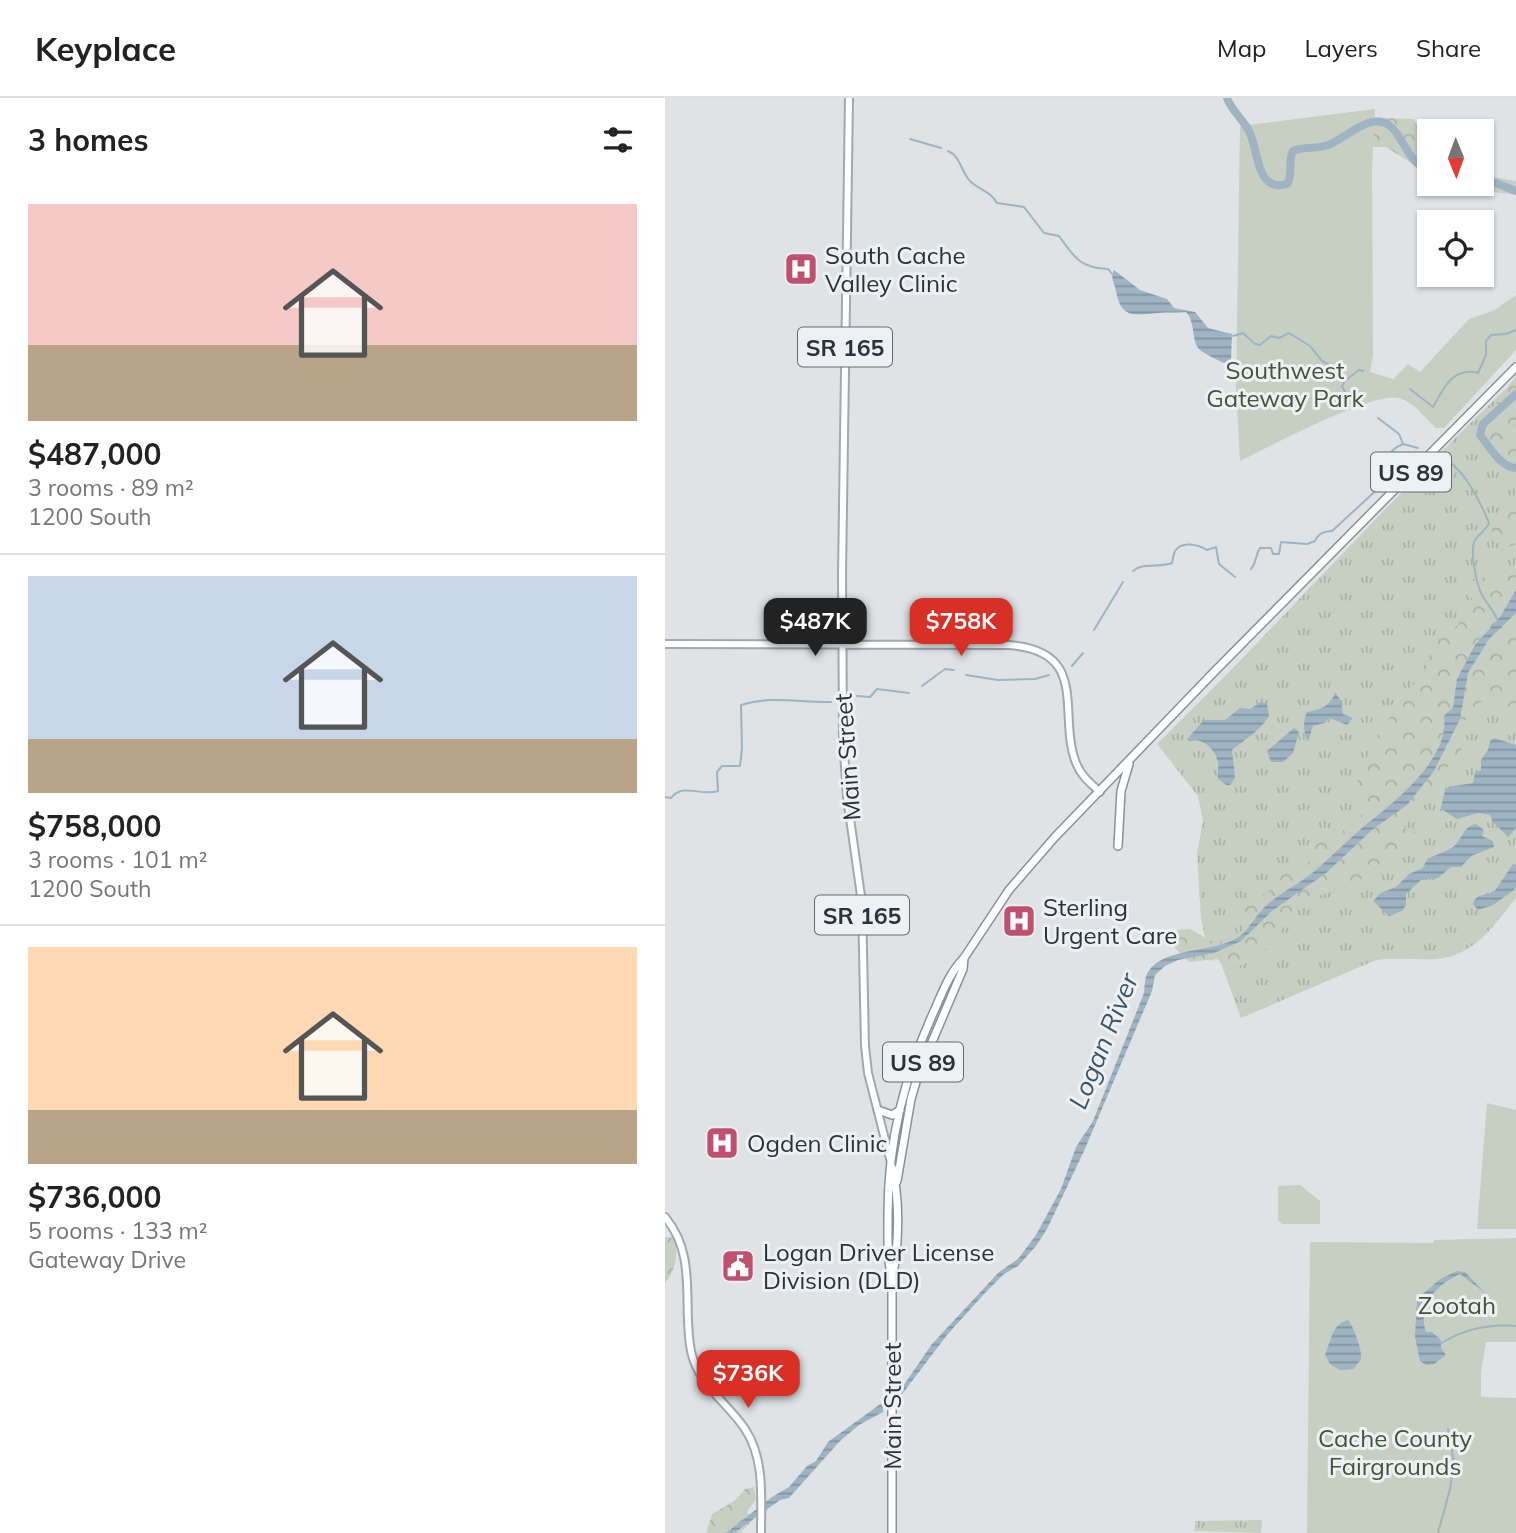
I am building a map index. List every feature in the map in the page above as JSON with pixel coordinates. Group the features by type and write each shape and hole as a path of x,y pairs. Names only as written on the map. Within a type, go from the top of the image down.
{"highway":[{"name":"US 89","path":"890,1160 900,1109 925,1031 955,968 1009,890 1055,837 1516,367"},
{"path":"1118,846 1121,791 1131,759"},
{"name":"US 89","path":"896,1186 911,1099 918,1075 963,969 964,958"},
{"path":"878,1110 892,1115 900,1109"},
{"name":"Main Street","path":"890,1160 896,1186 892,1533"},
{"name":"Main Street","path":"890,1160 888,1260 893,1279"}],"main road":[{"name":"Main Street","path":"849,98 843,736 847,797 862,904 865,1046 868,1073 890,1160"},
{"path":"665,644 1009,645 1037,650 1059,670 1070,700 1071,738 1076,764 1081,774 1100,792"},
{"path":"665,1217 685,1256 689,1334 695,1365 705,1383 747,1431 759,1465 761,1533"}],"green space":[{"name":"Southwest Gateway Park","path":"1375,109 1372,168 1373,355 1370,372 1393,379 1408,364 1420,372 1469,319 1495,310 1516,295 1516,350 1444,428 1436,428 1404,400 1386,398 1344,411 1240,461 1236,391 1240,126"},
{"path":"1383,118 1413,119 1417,124 1417,167 1386,147 1342,147"},
{"path":"1495,177 1516,181 1516,195 1495,192"},
{"path":"1516,376 1516,423 1505,431 1513,441 1516,440 1516,474 1504,467 1485,444 1487,415"},
{"path":"1516,379 1516,898 1482,938 1462,952 1436,959 1376,960 1241,1018 1219,958 1210,961 1201,918 1197,853 1203,821 1198,796 1157,744"},
{"path":"1516,497 1516,544 1509,547 1491,539 1495,519 1501,509"},
{"path":"1516,567 1516,708 1481,702 1467,717 1462,735 1462,749 1445,770 1436,794 1404,827 1410,834 1428,824 1416,842 1369,876 1308,900 1290,913 1279,936 1259,956 1230,971 1217,959 1189,962 1173,946 1177,930 1190,929 1215,943 1235,937 1246,927 1237,922 1235,917 1246,901 1266,894 1287,869 1305,866 1312,858 1317,840 1326,842 1341,834 1351,820 1361,826 1361,811 1352,805 1356,784 1375,739 1411,686 1424,676 1436,630 1457,626 1474,601 1466,591 1467,580 1508,574"},
{"path":"1487,1103 1516,1110 1516,1229 1477,1229"},
{"path":"1300,1185 1320,1201 1320,1224 1282,1224 1278,1220 1278,1186"},
{"path":"665,1237 675,1238 676,1251 674,1267 665,1283"},
{"name":"Cache County Fairgrounds","path":"1516,1238 1516,1342 1486,1342 1481,1372 1481,1397 1516,1398 1516,1533 1307,1533 1310,1242 1433,1243 1434,1240"},
{"path":"754,1487 756,1499 747,1512 753,1520 740,1533 706,1533 712,1514 734,1501 745,1489"},
{"path":"1262,1520 1261,1533 1195,1531 1195,1521"}],"water":[{"path":"1114,270 1140,290 1167,299 1174,308 1195,312 1208,328 1232,334 1231,360 1224,363 1199,349 1186,312 1135,314 1125,311 1118,300 1112,277"},
{"path":"1516,590 1516,613 1489,639 1468,673 1460,719 1434,771 1407,805 1373,829 1326,873 1272,911 1241,941 1214,953 1178,960 1155,975 1152,991 1084,1151 1047,1229 1018,1266 1004,1274 947,1335 900,1397 901,1389 932,1344 999,1272 1018,1259 1036,1235 1061,1189 1076,1147 1093,1121 1144,993 1148,972 1166,958 1217,946 1240,936 1268,904 1316,870 1417,779 1438,749 1444,716 1453,707 1457,679 1475,645 1500,617"},
{"path":"1335,692 1341,701 1343,714 1353,718 1347,725 1329,718 1324,723 1313,726 1308,741 1304,727 1307,712 1325,706"},
{"path":"1261,702 1267,704 1269,716 1257,730 1232,750 1235,778 1230,785 1226,785 1218,779 1218,762 1211,748 1203,742 1187,739 1204,720 1225,720 1240,708 1250,709"},
{"path":"1294,728 1299,732 1293,753 1283,762 1271,762 1267,751"},
{"path":"1494,738 1516,745 1516,828 1508,837 1493,822 1490,815 1478,813 1457,819 1443,810 1440,811 1448,787 1473,783 1475,773 1481,770 1481,760"},
{"path":"1476,824 1484,830 1482,836 1493,841 1494,847 1471,856 1461,867 1451,867 1438,878 1421,880 1406,894 1406,905 1402,911 1389,916 1373,901 1381,893 1396,887 1409,874 1423,868 1427,859 1453,847 1468,827"},
{"path":"1513,864 1516,865 1514,890 1493,905 1478,910 1473,904 1474,901 1494,892"},
{"path":"1457,1271 1465,1272 1485,1293 1460,1274 1436,1290 1426,1305 1424,1322 1426,1332 1432,1332 1441,1340 1441,1348 1446,1355 1434,1364 1426,1365 1420,1361 1415,1337 1417,1299 1440,1279"},
{"path":"1348,1320 1361,1351 1361,1359 1354,1369 1340,1370 1330,1364 1325,1355 1335,1329"},
{"path":"883,1402 883,1412 859,1425 840,1441 789,1498 780,1500 734,1533 726,1533 789,1487 807,1466 816,1461 828,1442"}],"waterway":[{"path":"1227,98 1249,131 1264,176 1277,185 1287,184 1289,180 1293,151 1325,146 1374,122 1390,126 1417,163"},
{"path":"910,139 941,148"},
{"path":"948,151 956,157 971,182 997,203 1024,207 1044,233 1059,236 1084,264 1108,269 1112,274"},
{"path":"1495,183 1516,191"},
{"path":"1410,389 1433,407 1445,386 1455,376 1469,372 1478,373 1486,355 1486,341 1491,335 1516,330"},
{"path":"1233,336 1243,333 1260,345 1271,336 1279,338 1289,333 1310,346 1322,361 1336,368 1345,381 1342,386 1351,404"},
{"path":"1346,380 1359,370 1363,371"},
{"name":"Logan River","path":"1516,394 1483,424 1480,435 1500,460 1516,468"},
{"path":"1378,418 1399,434 1403,444"},
{"path":"1251,569 1260,548 1271,548 1273,554 1279,554 1281,542 1307,544 1315,541 1322,533 1332,531 1382,485 1392,451 1403,444 1418,448"},
{"path":"1445,459 1465,478 1489,523 1475,540 1473,560 1482,595 1497,619"},
{"path":"1133,571 1137,568 1172,563 1174,552 1182,545 1191,544 1207,550 1216,547 1219,564 1235,577"},
{"path":"1094,630 1123,582"},
{"path":"1072,666 1083,653"},
{"path":"922,686 945,669 954,670"},
{"path":"966,675 998,680 1035,679 1049,675"},
{"path":"857,696 870,697 877,689 909,693"},
{"path":"665,797 671,798 676,793 687,790 718,791 717,772 722,766 740,766 741,705 763,700 831,702"},
{"path":"1440,1344 1476,1329 1516,1326"},
{"path":"1438,1533 1454,1463 1448,1429"}],"place":[{"name":"South Cache Valley Clinic","path":"801,269"},
{"name":"Sterling Urgent Care","path":"1019,921"},
{"name":"Ogden Clinic","path":"722,1143"},
{"name":"Logan Driver License Division (DLD)","path":"738,1266"}],"park label":[{"name":"Zootah","path":"1457,1305"}]}
